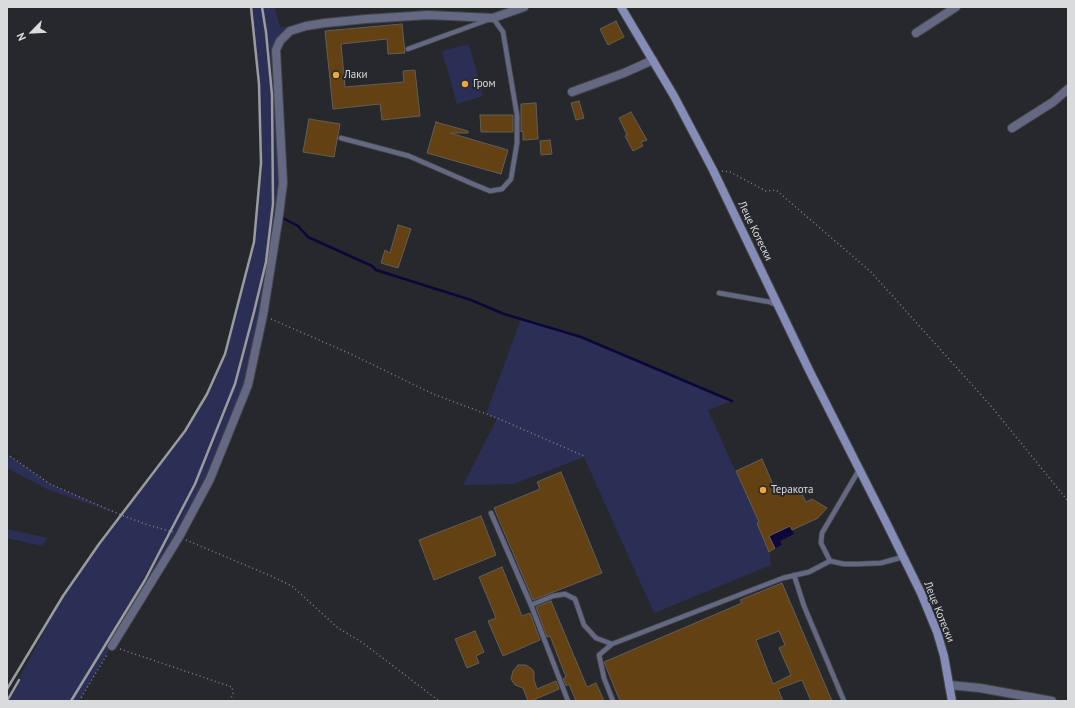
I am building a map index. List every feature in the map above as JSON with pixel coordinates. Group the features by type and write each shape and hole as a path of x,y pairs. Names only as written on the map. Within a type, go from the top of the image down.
{"main road":[{"name":"Леце Котески","path":"621,7 674,96 714,170 778,306 921,593 937,632 944,656 952,701"}],"street":[{"path":"112,646 180,537 210,479 248,385 263,315 283,183 276,50 280,41 290,31 306,26 325,23 428,15 493,18 524,7"},
{"path":"916,33 956,7"},
{"path":"572,92 624,73 653,60"},
{"path":"1012,128 1053,102 1068,89"},
{"path":"949,685 980,688 1052,701"}],"lane":[{"path":"341,138 409,156 490,191 502,189 511,179 517,143 517,115 503,32 493,18 408,49"},
{"path":"719,293 770,302 778,306"},
{"path":"830,561 821,543 822,533 859,470"},
{"path":"491,514 531,605 568,701"},
{"path":"612,701 604,678 599,655 612,644 782,578 809,572 830,561 844,564 881,563 903,557"},
{"path":"794,575 804,606 844,701"},
{"path":"531,605 553,596 565,594 575,599 584,625 596,638 612,644"}],"path":[{"path":"714,170 730,172 766,191 776,190 871,272 991,406 1068,501"},
{"path":"263,315 353,355 433,394 498,418 584,456"},
{"path":"7,454 50,484 121,515 148,525 171,531 180,537 292,586 338,628 363,643 439,701"},
{"path":"79,701 112,646 232,687 233,692 230,701"}],"shaded area":[{"path":"251,7 274,7 280,27 306,26 290,31 276,50 283,183 248,385 210,479 79,701 7,701 63,596 99,544 184,431 207,394 225,354 254,242 261,163 259,84","holes":["161,548 145,580 117,625"]},
{"name":"Гром","path":"469,44 483,96 457,104 442,51"},
{"path":"521,319 581,337 732,401 708,410 758,521 769,552 771,565 654,613 584,457 513,484 463,485 497,419 486,414"},
{"path":"7,454 50,484 121,515 49,490 7,468"},
{"path":"790,526 794,534 780,541 782,545 775,548 769,536"},
{"path":"7,529 48,538 42,546 7,538"}],"building":[{"path":"616,21 624,37 608,45 600,29"},
{"name":"Лаки","path":"402,24 405,53 388,54 387,39 341,44 345,87 404,82 403,71 415,70 420,116 382,120 380,104 333,109 325,31"},
{"path":"579,101 584,118 576,120 571,103"},
{"path":"536,103 538,139 523,140 523,131 521,132 521,104"},
{"path":"631,112 647,140 641,142 643,146 633,151 625,136 627,135 619,118"},
{"path":"480,115 513,115 513,132 481,132"},
{"path":"309,119 340,124 334,157 303,152"},
{"path":"436,122 468,131 468,133 450,133 508,150 501,174 427,153"},
{"path":"550,140 552,154 541,155 540,141"},
{"path":"398,225 411,229 398,268 381,263 385,250 390,253"},
{"name":"Теракота","path":"762,459 774,487 779,485 782,492 791,487 793,489 798,486 806,502 812,499 827,508 818,518 792,530 790,526 769,536 775,548 769,552 757,523 759,522 736,471"},
{"path":"561,472 602,573 533,600 494,508 540,489 537,482"},
{"path":"481,516 496,555 434,580 419,540"},
{"path":"502,567 522,616 530,613 540,640 503,656 488,621 496,618 479,577"},
{"path":"782,583 832,701 811,701 802,680 778,689 783,701 620,701 604,662 742,603 740,600","holes":["779,631 785,645 779,648 791,675 773,684 756,640"]},
{"path":"551,601 587,687 596,683 604,701 576,701 569,684 566,686 563,679 566,677 550,636 547,637 536,607"},
{"path":"475,631 484,652 476,656 479,663 467,668 455,639"},
{"path":"518,665 526,665 532,669 534,672 534,680 537,689 556,681 559,689 528,701 523,688 515,685 511,679 513,671"}],"waterway":[{"path":"281,217 298,226 308,237 372,266 376,270 471,300 504,314 581,337 732,401"}],"railway":[{"path":"7,689 63,596 99,544 185,431 207,394 225,354 254,242 261,163 259,84 251,7"},
{"path":"71,701 145,580 195,484 235,384 266,262 273,204 272,95 262,7"},
{"path":"7,701 19,680"}],"place":[{"name":"Лаки","path":"336,75"},
{"name":"Гром","path":"465,84"},
{"name":"Теракота","path":"763,490"}]}
